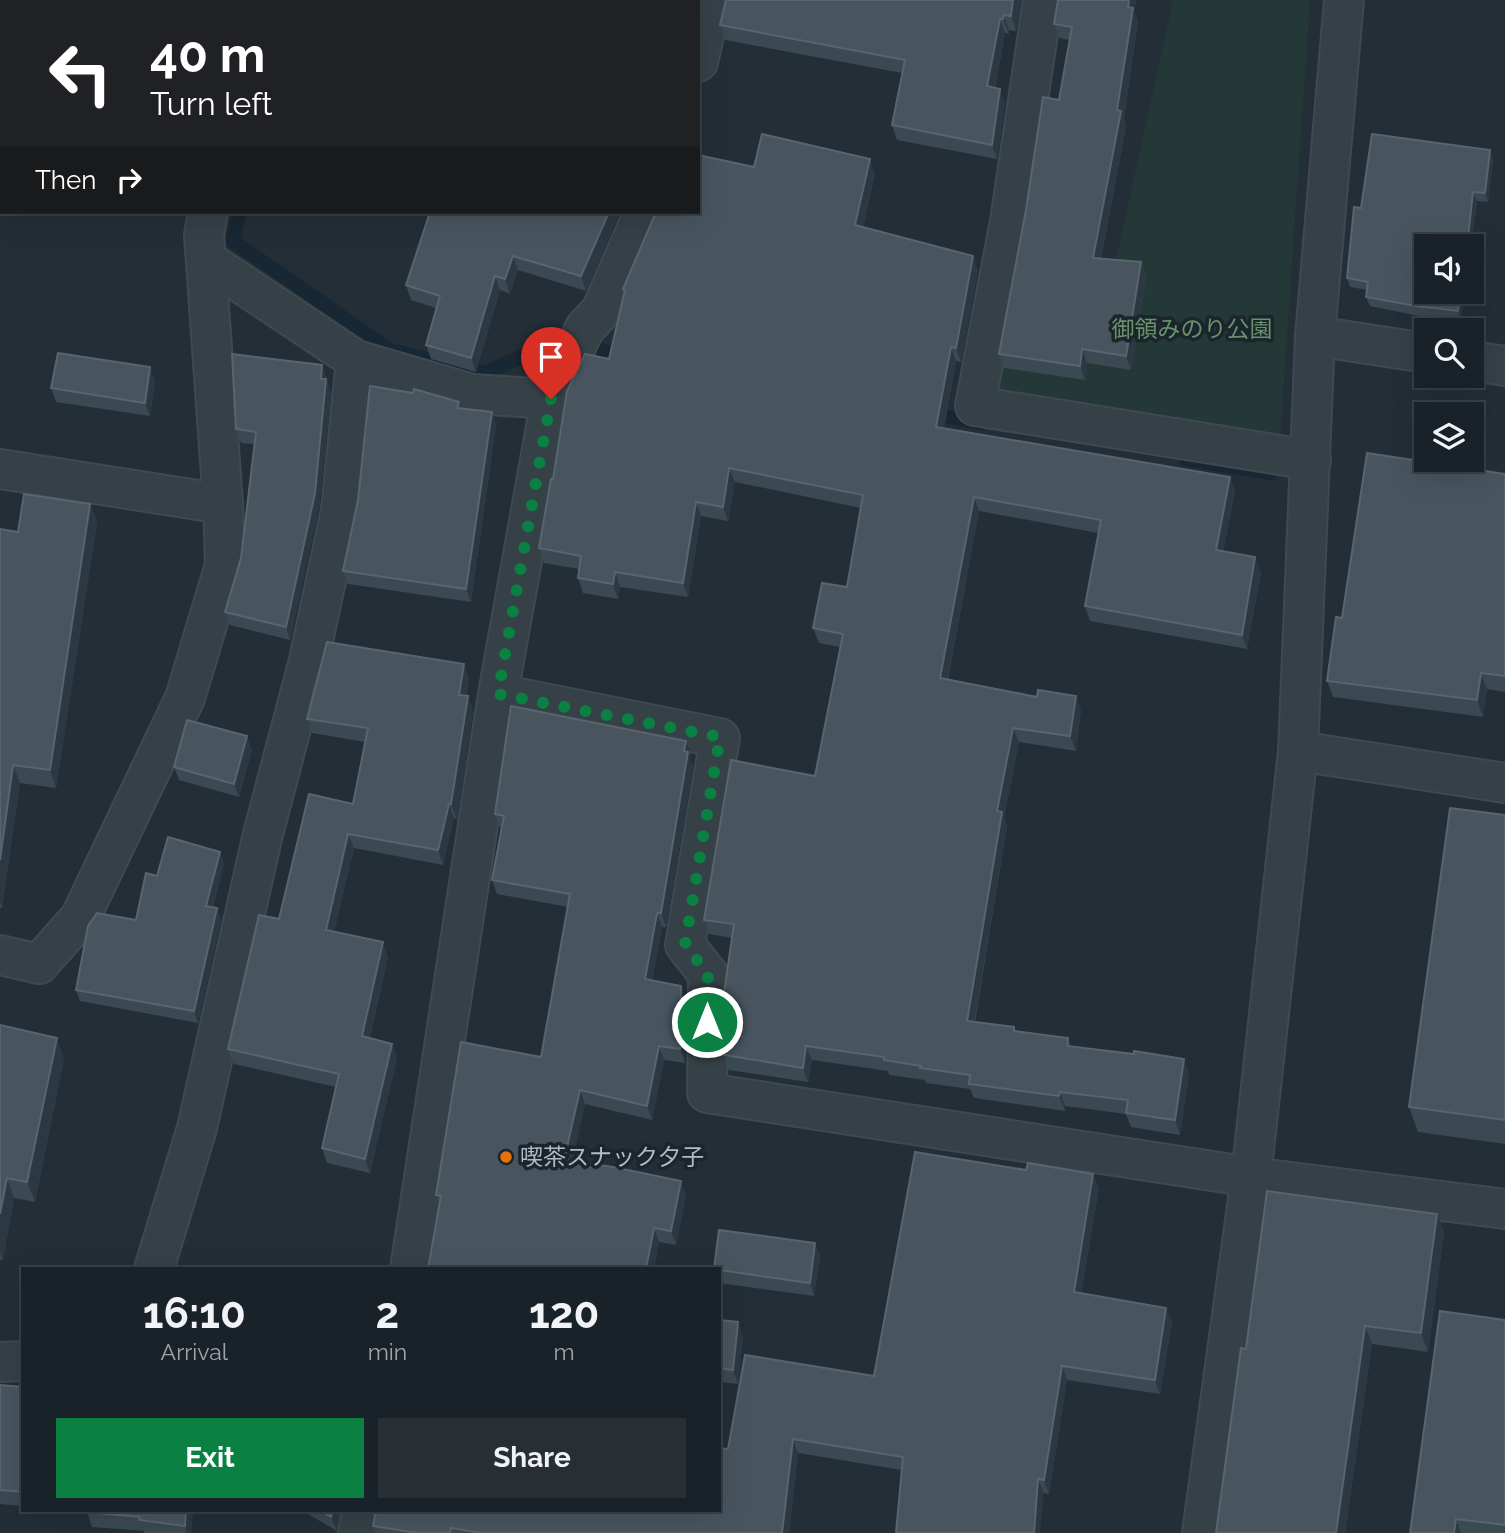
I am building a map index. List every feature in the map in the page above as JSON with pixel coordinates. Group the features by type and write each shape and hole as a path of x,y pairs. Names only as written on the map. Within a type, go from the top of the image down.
{"street":[{"path":"700,53 712,0"},
{"path":"1043,0 1010,221 975,406 1311,460"},
{"path":"1202,1533 1251,1177 1298,751 1315,336 1344,0"},
{"path":"0,955 39,964 80,918 185,698 225,565 204,235 208,214"},
{"path":"410,1267 498,694 551,399 580,340 601,312 643,214"},
{"path":"206,260 356,360 472,394 551,399"},
{"path":"1315,336 1414,351"},
{"path":"155,1267 197,1128 262,838 309,660 341,510 356,360"},
{"path":"1484,362 1505,366"},
{"path":"0,469 223,504"},
{"path":"498,694 720,737 685,945 708,974 707,1093 1251,1177 1505,1209"},
{"path":"1298,751 1505,783"},
{"path":"0,1362 21,1361"},
{"path":"358,1533 362,1512"}],"green space":[{"name":"御領みのり公園","path":"1173,0 1310,0 1280,440 994,393 1020,260 1112,278"}],"building":[{"path":"726,0 1013,0 1011,16 1004,15 1003,19 1000,19 987,86 1000,89 992,145 892,125 905,60 720,25"},
{"path":"1058,0 1129,0 1128,7 1133,8 1117,110 1121,111 1093,258 1141,262 1126,356 1082,349 1080,366 999,354 1026,210 1043,97 1059,100 1072,27 1054,24"},
{"path":"762,134 870,159 855,225 973,256 956,348 951,347 936,427 1230,477 1216,550 1255,557 1242,635 1085,606 1101,520 974,497 940,678 1037,697 1038,690 1076,696 1070,736 1013,728 997,811 1002,812 967,1021 1068,1038 1067,1046 1134,1054 1134,1051 1184,1059 1175,1120 1126,1113 1128,1100 1060,1092 1059,1096 969,1084 970,1075 920,1068 921,1066 884,1060 884,1057 806,1046 803,1068 724,1055 724,993 734,924 704,920 731,760 815,776 843,634 813,628 822,583 847,587 863,495 729,468 723,507 696,502 683,583 615,572 613,584 578,578 581,556 539,548 567,391 585,354 609,359 625,290 623,289 655,214 700,214 700,155 754,167"},
{"path":"1372,134 1490,150 1485,193 1473,192 1468,234 1414,234 1414,304 1459,304 1458,311 1366,297 1368,282 1347,278 1354,207 1361,208"},
{"path":"429,214 608,214 581,276 513,256 505,279 495,276 471,358 426,345 440,296 406,285"},
{"path":"58,353 150,367 145,403 51,388"},
{"path":"232,354 322,365 321,379 326,379 315,493 286,627 225,612 241,558 256,432 236,429"},
{"path":"370,386 413,393 414,389 459,402 457,408 492,412 466,589 343,571 358,500"},
{"path":"1367,453 1414,460 1414,472 1484,471 1505,474 1505,676 1481,673 1477,700 1327,681 1336,617 1342,618"},
{"path":"24,494 90,504 50,770 13,765 0,860 0,529 18,532"},
{"path":"327,642 464,664 459,695 468,696 451,804 438,850 348,834 326,930 383,942 362,1036 392,1044 365,1159 322,1148 339,1074 228,1049 259,915 279,919 309,794 353,804 368,728 307,719"},
{"path":"511,706 686,741 684,751 688,752 661,913 657,913 645,979 681,986 680,1049 659,1046 647,1106 580,1090 564,1160 681,1181 671,1231 654,1228 646,1267 428,1267 441,1196 436,1195 461,1042 541,1057 570,894 492,880 504,816 495,814"},
{"path":"187,720 247,736 234,784 174,767"},
{"path":"1450,808 1505,815 1505,1120 1409,1107"},
{"path":"168,837 220,852 206,906 217,908 194,1011 76,990 88,926 97,913 136,920 146,873 157,876"},
{"path":"0,1025 57,1038 27,1182 7,1178 0,1214"},
{"path":"915,1152 1026,1170 1028,1163 1093,1174 1074,1292 1166,1308 1155,1380 1062,1366 1044,1480 1038,1479 1034,1533 896,1533 903,1457 793,1439 782,1533 482,1533 451,1528 450,1533 417,1533 373,1526 376,1512 721,1512 721,1448 728,1449 745,1355 874,1376"},
{"path":"1267,1191 1437,1214 1421,1333 1365,1326 1336,1533 1216,1533 1241,1348 1246,1349"},
{"path":"719,1230 815,1243 810,1283 721,1270 721,1267 714,1267"},
{"path":"1440,1311 1505,1320 1505,1525 1456,1519 1454,1533 1410,1533"},
{"path":"721,1320 738,1322 733,1370 721,1368"},
{"path":"0,1385 21,1387 21,1492 0,1490"},
{"path":"87,1512 186,1512 185,1526 139,1520 140,1517"}],"waterway":[{"path":"239,214 233,241 390,350 485,373 565,337 629,360"},
{"path":"928,413 980,423"},
{"path":"1186,459 1271,473"}],"place":[{"name":"喫茶スナック夕子","path":"506,1157"}],"route":[{"path":"551,399 498,694 720,737 685,945 708,974 707,1022"}]}
